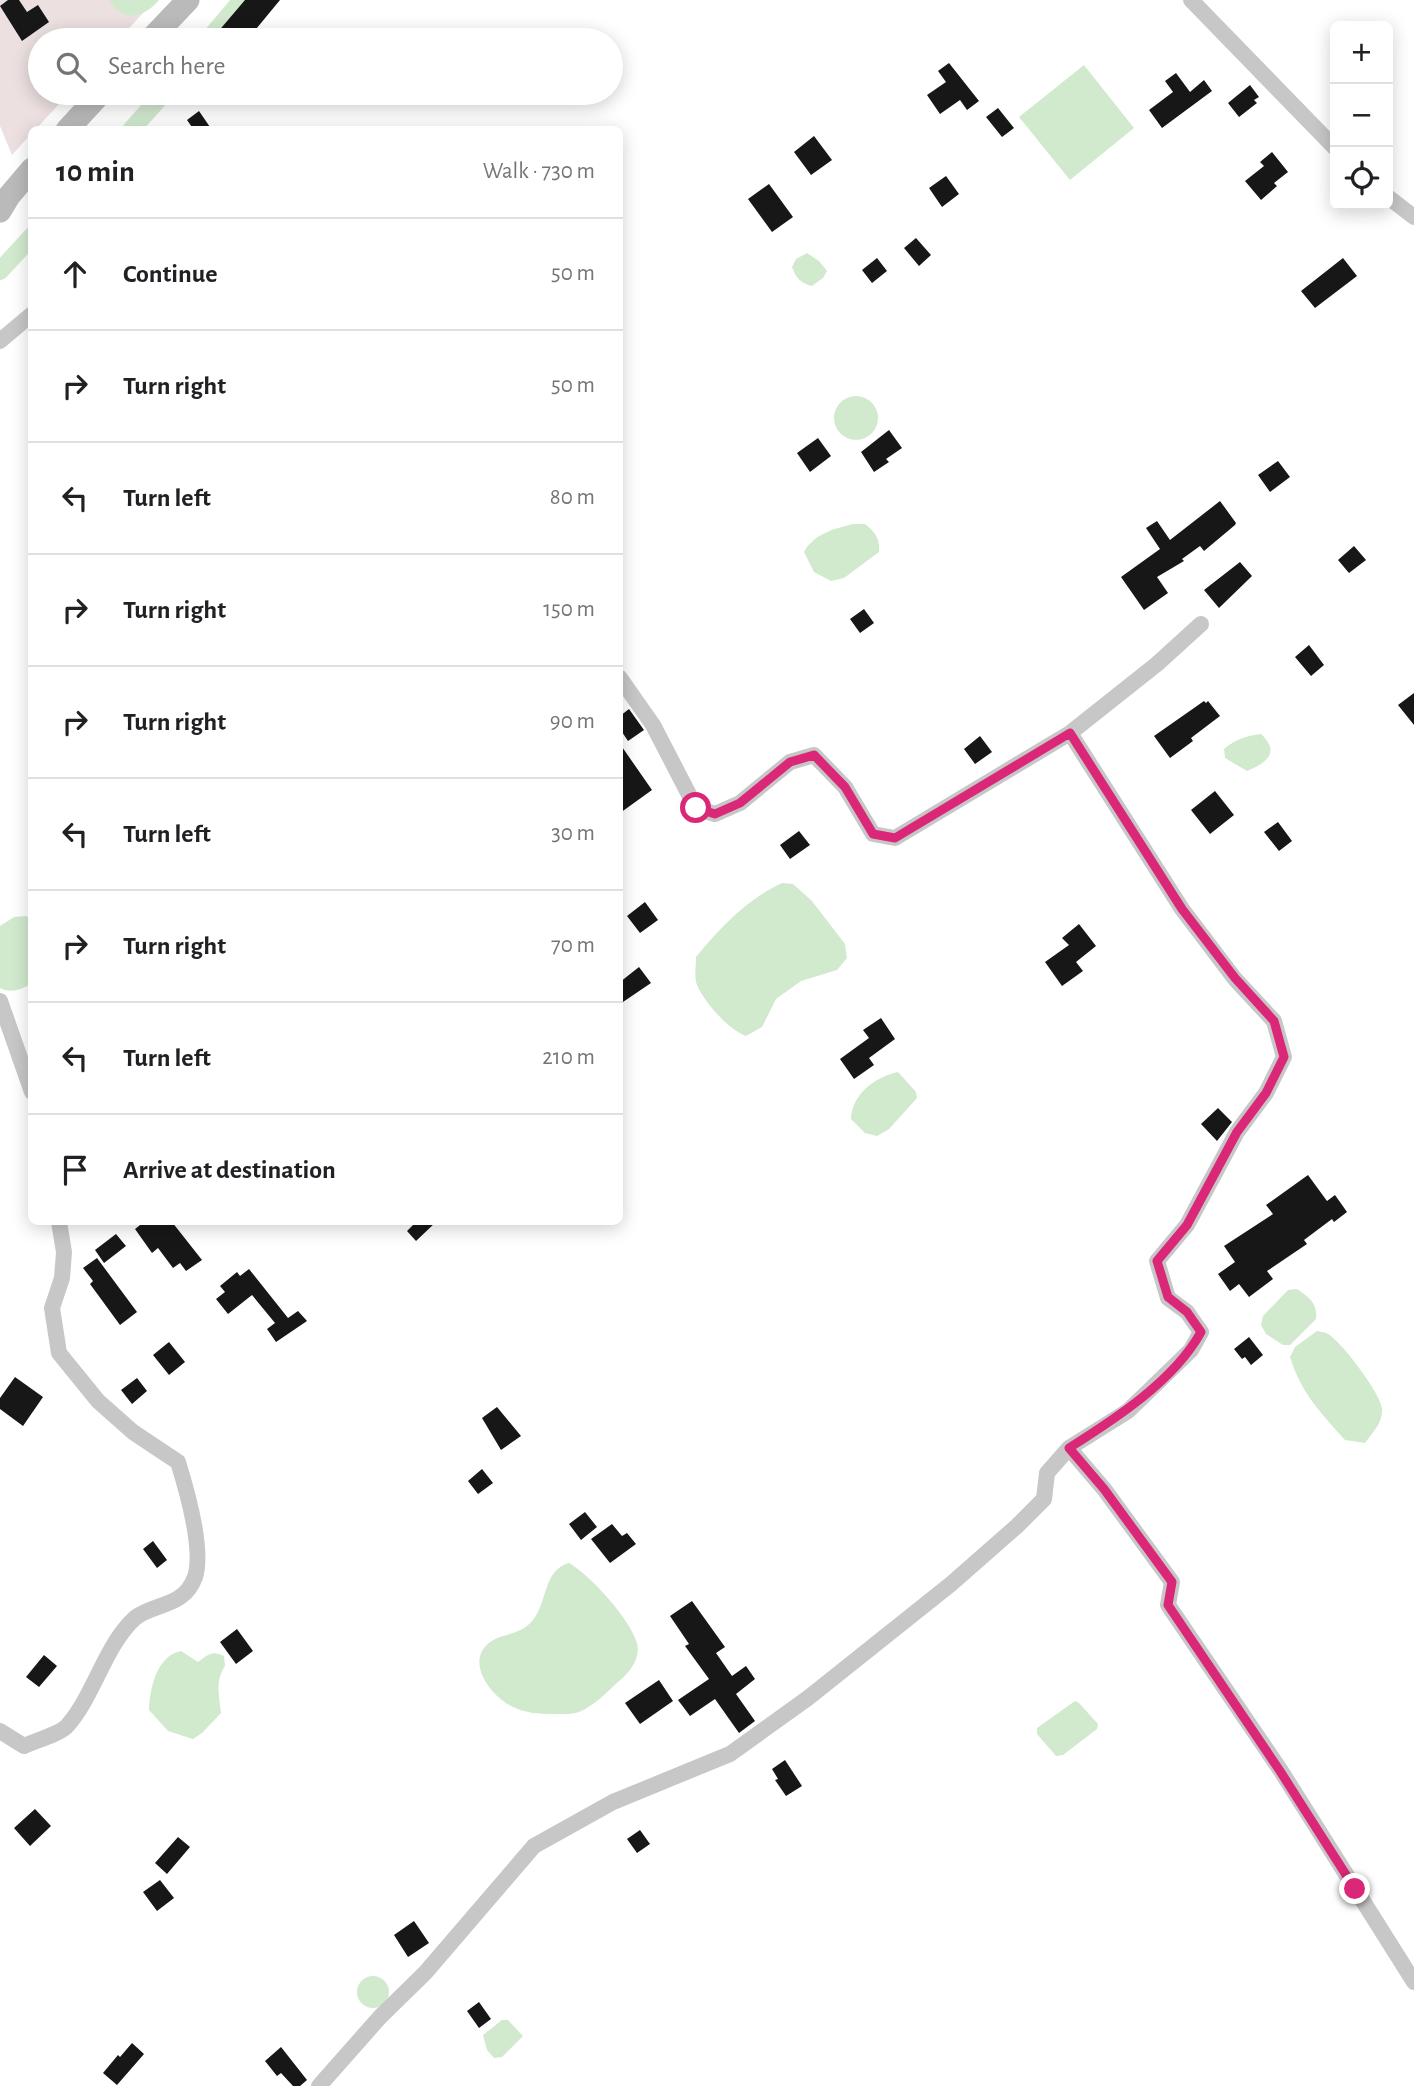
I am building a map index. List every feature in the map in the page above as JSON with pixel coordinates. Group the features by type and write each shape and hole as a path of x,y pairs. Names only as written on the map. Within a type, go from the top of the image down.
{"street":[{"path":"161,28 188,0"},
{"path":"1191,0 1334,147"},
{"path":"71,126 90,105"},
{"path":"3,196 28,173"},
{"path":"1393,201 1414,217"},
{"path":"0,341 28,317"},
{"path":"623,682 653,725 696,808 715,814 740,803 790,762 814,755 845,787 873,834 895,838 1070,733 1157,664 1200,624"},
{"path":"319,2086 380,2017 425,1973 534,1846 613,1802 730,1754 808,1698 951,1584 1017,1526 1044,1499 1047,1473 1069,1448 1128,1410 1191,1350 1201,1332 1187,1312 1168,1297 1157,1261 1187,1225 1237,1132 1266,1093 1284,1057 1274,1021 1235,978 1182,909 1070,733"},
{"path":"0,1002 28,1081"},
{"path":"0,1731 24,1745 66,1728 115,1643 136,1617 164,1607 185,1594 195,1578 197,1564 193,1513 178,1462 133,1432 98,1401 59,1353 52,1308 62,1278 64,1252 60,1225"},
{"path":"1069,1448 1104,1489 1172,1582 1168,1605 1280,1771 1414,1982"}],"shaded area":[{"path":"0,0 155,0 129,28 28,28 28,105 58,105 39,126 28,126 28,137 12,155 0,126"},
{"path":"109,0 159,0 147,11 127,15"},
{"path":"1084,65 1134,128 1070,180 1019,117"},
{"path":"807,253 827,271 823,278 812,286 799,280 792,267 796,259"},
{"path":"856,396 871,403 878,418 871,433 856,440 841,433 834,418 841,403"},
{"path":"853,524 865,524 872,530 878,539 879,552 844,578 831,581 814,572 804,552 808,546 825,533"},
{"path":"1261,734 1270,747 1270,752 1269,757 1260,765 1247,771 1225,758 1224,749 1228,746 1241,738"},
{"path":"782,883 793,884 812,901 845,944 847,958 837,970 801,981 776,999 762,1027 746,1036 725,1022 700,992 696,978 696,957 735,915 757,897"},
{"path":"14,917 28,917 28,986 8,991 0,988 0,926"},
{"path":"898,1072 916,1092 917,1098 889,1129 877,1136 865,1133 851,1119 852,1110 860,1094 873,1082"},
{"path":"1297,1289 1312,1301 1316,1309 1316,1319 1290,1345 1283,1345 1266,1334 1261,1325 1263,1316 1288,1290"},
{"path":"1317,1331 1328,1334 1342,1347 1360,1369 1380,1402 1381,1419 1365,1443 1345,1440 1313,1402 1295,1370 1290,1357 1295,1347"},
{"path":"569,1563 598,1587 618,1610 637,1643 636,1660 626,1675 604,1695 579,1712 548,1714 521,1710 503,1701 489,1687 480,1669 482,1651 492,1641 526,1627 540,1608 552,1576 559,1568"},
{"path":"181,1651 198,1662 213,1653 224,1656 225,1666 218,1688 221,1713 193,1739 168,1731 149,1710 153,1683 160,1666 172,1654"},
{"path":"1075,1701 1098,1724 1097,1729 1063,1755 1056,1756 1037,1734 1037,1728"},
{"path":"373,1976 384,1981 389,1992 384,2003 373,2008 362,2003 357,1992 362,1981"},
{"path":"502,2020 508,2020 523,2036 502,2057 494,2058 487,2050 483,2035"}],"building":[{"path":"8,0 19,0 27,12 38,5 49,22 40,28 28,28 28,37 22,41 0,6"},
{"path":"245,0 280,0 257,28 221,28"},
{"path":"949,63 979,101 967,110 960,100 940,114 927,95 946,82 938,71"},
{"path":"1176,73 1190,92 1204,80 1212,91 1162,128 1149,110 1173,92 1165,81"},
{"path":"1250,85 1259,97 1254,100 1257,103 1239,117 1228,103"},
{"path":"998,108 1014,128 1002,137 986,117"},
{"path":"199,111 209,126 191,126 187,120"},
{"path":"814,136 832,160 811,175 794,152"},
{"path":"1272,152 1288,172 1274,183 1277,186 1261,200 1245,181 1264,166 1260,162"},
{"path":"946,176 959,194 942,207 929,188"},
{"path":"769,184 793,217 772,232 748,199"},
{"path":"916,238 931,255 919,266 904,248"},
{"path":"877,258 887,271 872,283 862,270"},
{"path":"1343,258 1357,276 1315,308 1301,291"},
{"path":"889,430 902,448 886,459 889,462 874,472 861,452"},
{"path":"818,438 831,456 810,472 797,453"},
{"path":"1278,461 1290,477 1270,492 1258,475"},
{"path":"1220,501 1235,525 1204,551 1200,546 1182,559 1184,561 1157,577 1168,593 1144,610 1121,577 1160,549 1146,528 1157,521 1170,540"},
{"path":"1354,546 1366,560 1349,573 1338,560"},
{"path":"1240,562 1252,576 1219,608 1204,590"},
{"path":"864,609 874,623 860,633 850,619"},
{"path":"1309,645 1324,665 1311,676 1295,657"},
{"path":"1414,693 1414,725 1398,705"},
{"path":"1204,701 1208,701 1220,716 1170,758 1154,736"},
{"path":"629,709 644,730 628,741 623,734 623,714"},
{"path":"980,736 992,752 975,764 964,749"},
{"path":"623,748 652,790 623,811"},
{"path":"1215,791 1234,815 1210,834 1191,810"},
{"path":"1278,822 1292,841 1279,851 1264,832"},
{"path":"799,831 810,845 790,859 780,845"},
{"path":"645,902 658,920 640,933 627,916"},
{"path":"1079,924 1096,946 1076,962 1083,971 1062,986 1045,962 1069,945 1062,938"},
{"path":"639,967 651,983 623,1002 623,980"},
{"path":"881,1018 895,1039 869,1058 874,1065 854,1079 840,1059 869,1038 863,1030"},
{"path":"1218,1108 1232,1122 1217,1141 1201,1124"},
{"path":"1308,1175 1327,1201 1335,1195 1347,1212 1334,1222 1332,1219 1304,1240 1307,1244 1267,1271 1273,1279 1249,1297 1239,1284 1230,1291 1218,1274 1235,1262 1224,1246 1273,1214 1266,1205"},
{"path":"140,1225 174,1225 202,1260 186,1271 180,1263 173,1268 158,1248 152,1253 135,1229"},
{"path":"413,1225 433,1225 416,1241 407,1231"},
{"path":"116,1234 126,1246 104,1263 95,1250"},
{"path":"97,1258 137,1312 120,1325 90,1284 93,1281 83,1268"},
{"path":"249,1269 288,1318 298,1311 307,1321 276,1342 267,1329 275,1323 252,1295 228,1314 216,1299 225,1292 220,1286 237,1272 240,1276"},
{"path":"1249,1337 1263,1355 1251,1365 1234,1349"},
{"path":"169,1342 185,1362 169,1375 153,1355"},
{"path":"15,1377 43,1397 23,1426 0,1409 0,1398"},
{"path":"137,1378 147,1391 132,1404 121,1390"},
{"path":"497,1407 521,1436 501,1450 482,1418"},
{"path":"482,1469 493,1483 478,1494 468,1481"},
{"path":"585,1512 597,1527 581,1540 569,1524"},
{"path":"612,1524 622,1536 627,1533 636,1544 610,1563 591,1539"},
{"path":"153,1541 167,1560 157,1568 143,1549"},
{"path":"692,1601 725,1647 716,1653 732,1676 746,1666 755,1679 736,1694 755,1721 739,1733 715,1699 690,1716 678,1700 709,1679 685,1646 689,1644 670,1616"},
{"path":"237,1629 253,1651 236,1664 220,1642"},
{"path":"44,1655 57,1666 39,1687 26,1677"},
{"path":"659,1680 673,1701 640,1724 625,1703"},
{"path":"785,1760 802,1786 786,1796 775,1780 778,1779 772,1769"},
{"path":"35,1809 51,1826 30,1846 14,1828"},
{"path":"640,1830 650,1844 637,1853 627,1839"},
{"path":"178,1837 190,1847 167,1874 155,1863"},
{"path":"160,1880 174,1898 157,1911 143,1892"},
{"path":"414,1921 429,1943 408,1957 394,1935"},
{"path":"479,2002 491,2019 479,2028 467,2011"},
{"path":"132,2043 144,2054 117,2085 103,2073"},
{"path":"281,2047 307,2080 300,2086 293,2086 281,2073 277,2076 265,2061"}],"waterway":[{"path":"218,28 242,0"},
{"path":"135,126 153,105"},
{"path":"0,271 28,240"}],"route":[{"path":"696,808 715,814 740,803 790,762 814,755 845,787 873,834 895,838 1070,733 1182,909 1235,978 1274,1021 1284,1057 1266,1093 1237,1132 1187,1225 1157,1261 1168,1297 1187,1312 1201,1332 1191,1350 1128,1410 1069,1448 1104,1489 1172,1582 1168,1605 1280,1771 1355,1889"}]}
